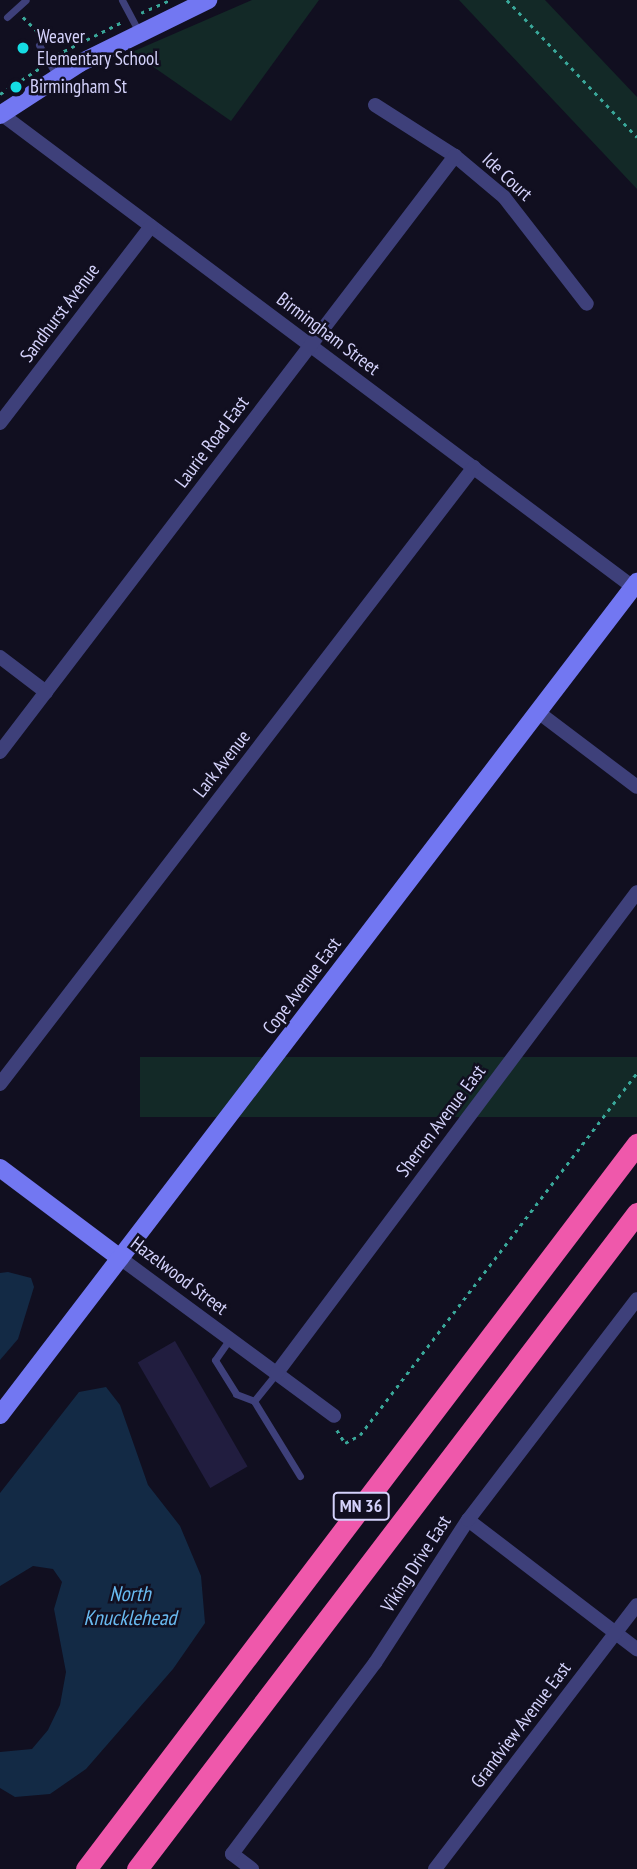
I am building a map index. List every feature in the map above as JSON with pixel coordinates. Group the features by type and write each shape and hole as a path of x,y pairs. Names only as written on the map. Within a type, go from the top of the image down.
{"highway":[{"name":"MN 36","path":"86,1869 637,1144"},
{"name":"MN 36","path":"137,1869 637,1213"}],"street":[{"path":"1,114 57,76 208,0"},
{"name":"Ide Court","path":"375,105 455,156 527,223 587,304"},
{"name":"Birmingham Street","path":"1,114 635,584"},
{"name":"Laurie Road East","path":"0,752 455,156"},
{"name":"Sandhurst Avenue","path":"0,424 151,226"},
{"name":"Lark Avenue","path":"0,1084 474,467"},
{"name":"Cope Avenue East","path":"0,1415 635,584"},
{"path":"0,657 46,692"},
{"path":"538,712 637,787"},
{"name":"Sherren Avenue East","path":"276,1374 637,892"},
{"name":"Hazelwood Street","path":"0,1168 334,1416"},
{"name":"Viking Drive East","path":"252,1869 232,1854 375,1663 468,1520 637,1298"},
{"path":"468,1520 637,1649"},
{"name":"Grandview Avenue East","path":"435,1869 637,1605"}],"lane":[{"path":"7,17 26,0"},
{"path":"122,0 139,33"},
{"path":"40,40 57,76"},
{"path":"229,1340 215,1360 236,1394 254,1401 300,1476"},
{"path":"254,1401 276,1374"}],"path":[{"path":"507,0 637,137"},
{"path":"15,10 40,40"},
{"path":"48,46 54,56"},
{"path":"334,1416 339,1440 352,1443 360,1436 637,1073"}],"green space":[{"path":"252,0 319,0 231,121 132,52"},
{"path":"459,0 545,0 637,97 637,189"},
{"path":"140,1057 637,1057 637,1117 140,1117"}],"water":[{"path":"8,1272 31,1278 34,1287 18,1339 0,1360 0,1273"},
{"name":"North Knucklehead","path":"106,1387 120,1405 148,1485 180,1526 201,1576 205,1623 173,1669 86,1769 50,1794 15,1797 0,1788 0,1752 32,1749 48,1730 60,1705 66,1672 54,1609 62,1582 53,1569 33,1566 0,1586 0,1493 79,1392"}],"building":[{"path":"175,1341 248,1467 210,1488 138,1362"}],"place":[{"name":"Weaver Elementary School","path":"23,48"},
{"name":"Birmingham St","path":"16,87"}]}
